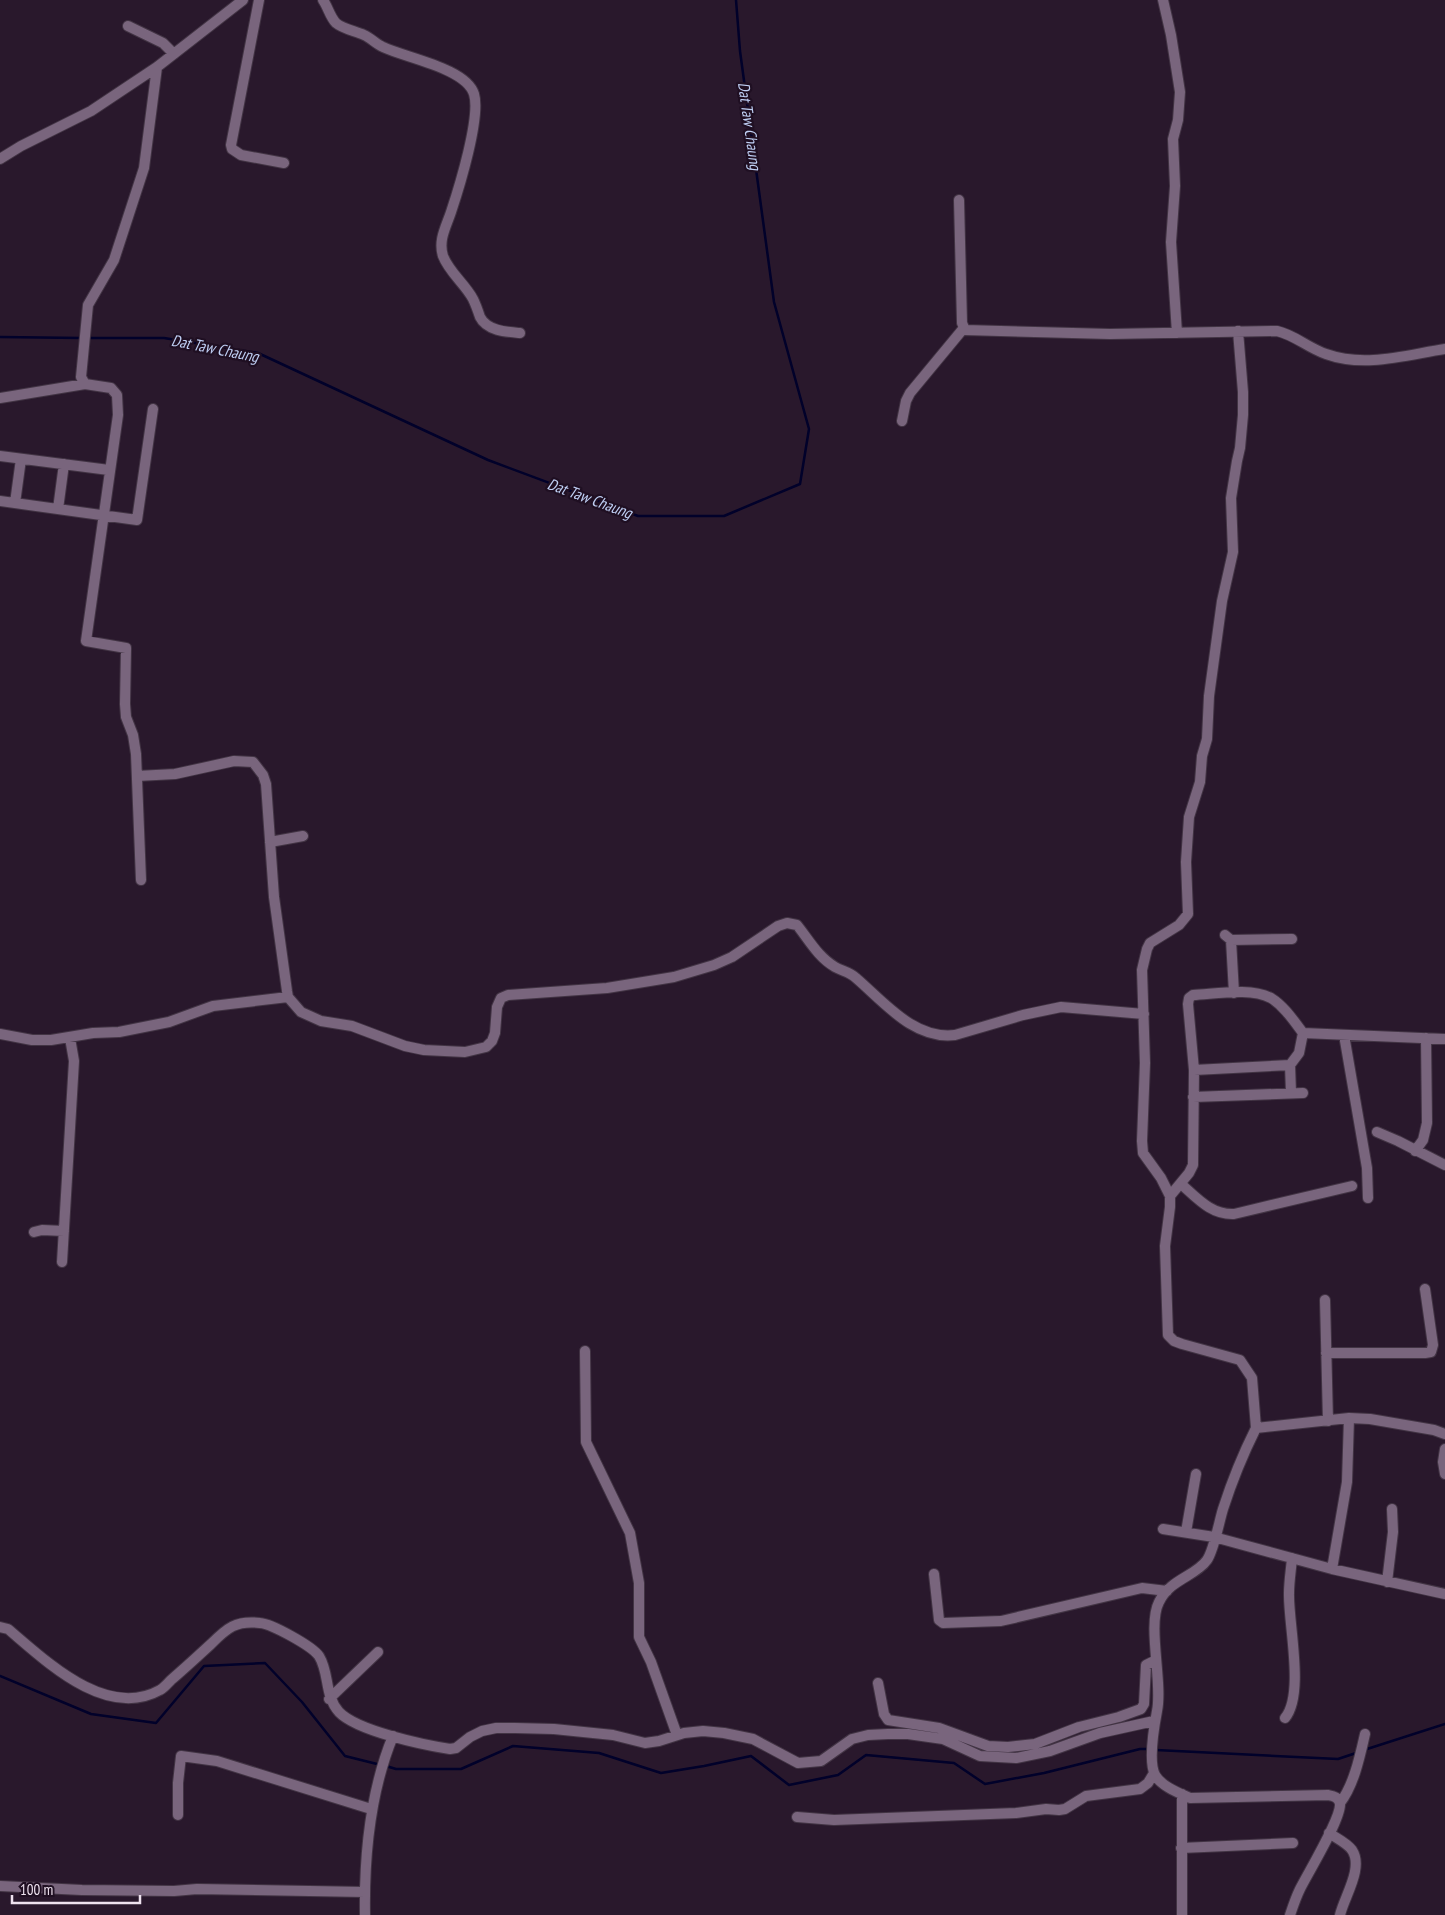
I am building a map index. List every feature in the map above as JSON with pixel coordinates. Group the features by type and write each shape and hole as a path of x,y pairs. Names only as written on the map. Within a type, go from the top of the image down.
{"street":[{"path":"0,159 41,135 91,111 174,54 243,0"},
{"path":"258,0 231,144 232,149 241,155 284,163"},
{"path":"323,0 332,17 343,27 369,37 382,47 452,72 465,80 471,87 475,107 468,154 441,238 443,255 473,299 483,322 496,329 520,333"},
{"path":"1163,0 1171,35 1180,92 1178,120 1173,139 1175,186 1171,242 1177,333"},
{"path":"128,26 163,43 174,54"},
{"path":"85,384 82,377 88,305 114,260 144,168 157,66"},
{"path":"902,421 906,401 910,393 963,328 959,200"},
{"path":"963,328 968,330 1110,334 1277,331 1287,333 1324,354 1348,359 1378,360 1445,349"},
{"path":"797,1817 834,1820 1016,1813 1046,1808 1059,1810 1065,1809 1086,1796 1140,1789 1148,1784 1154,1773 1152,1737 1159,1702 1156,1660 1156,1614 1158,1602 1178,1580 1207,1560 1243,1456 1256,1428 1252,1378 1240,1360 1182,1344 1174,1341 1168,1335 1164,1246 1170,1196 1161,1178 1143,1153 1142,1147 1145,1064 1142,970 1150,944 1179,925 1188,914 1186,862 1189,817 1200,782 1202,756 1207,738 1209,696 1222,601 1233,552 1231,498 1240,448 1243,415 1238,331"},
{"path":"0,398 85,384 111,388 117,395 118,415 102,515 86,642 126,648 125,704 126,717 133,736 137,776 141,880"},
{"path":"0,501 137,520 153,409"},
{"path":"0,456 109,470"},
{"path":"15,503 21,458"},
{"path":"58,509 64,464"},
{"path":"137,776 175,774 234,761 254,762 263,774 266,784 275,904 288,998 301,1012 310,1017 321,1021 352,1026 405,1046 424,1050 465,1052 477,1050 486,1047 492,1041 501,998 508,995 607,988 680,975 714,965 732,957 778,926 787,923 797,925 814,950 828,962 836,968 850,973 894,1012 928,1033 944,1037 955,1035 1023,1015 1062,1007 1144,1014"},
{"path":"270,842 303,836"},
{"path":"1234,993 1228,938 1292,939"},
{"path":"1170,1196 1181,1184 1193,1165 1194,1070 1188,1004 1189,998 1192,995 1256,993 1272,998 1290,1014 1303,1033 1299,1052 1290,1065 1291,1093"},
{"path":"0,1034 32,1040 70,1038 93,1032 119,1032 169,1022 213,1006 288,998"},
{"path":"1303,1033 1445,1039"},
{"path":"1344,1035 1367,1168 1368,1198"},
{"path":"62,1262 74,1061 70,1038"},
{"path":"1415,1151 1423,1140 1427,1123 1426,1038"},
{"path":"1194,1070 1290,1065"},
{"path":"1193,1097 1303,1093"},
{"path":"1377,1132 1445,1165"},
{"path":"1181,1184 1209,1208 1224,1214 1234,1214 1352,1186"},
{"path":"34,1232 42,1230 64,1231"},
{"path":"1326,1353 1431,1352 1433,1345 1425,1289"},
{"path":"1325,1300 1328,1421"},
{"path":"585,1351 586,1442 630,1533 639,1583 639,1637 651,1662 677,1735"},
{"path":"1256,1428 1349,1418 1370,1419 1434,1430 1445,1434"},
{"path":"1332,1569 1347,1482 1349,1418"},
{"path":"1445,1449 1443,1462 1445,1474"},
{"path":"1186,1532 1196,1474"},
{"path":"1387,1582 1392,1532 1392,1509"},
{"path":"1163,1529 1214,1537 1332,1569 1445,1594"},
{"path":"1285,1718 1290,1712 1293,1699 1294,1663 1289,1593 1292,1558"},
{"path":"934,1574 939,1620 948,1624 1001,1621 1142,1588 1167,1591"},
{"path":"0,1627 8,1630 70,1679 98,1692 120,1698 142,1696 161,1690 226,1629 242,1622 262,1623 284,1632 318,1656 325,1672 329,1699 340,1714 359,1725 393,1736 450,1749 456,1748 470,1737 482,1731 496,1728 554,1729 613,1735 645,1743 677,1735 703,1732 741,1735 753,1739 798,1763 821,1761 852,1739 868,1734 908,1734 943,1739 980,1756 1016,1758 1050,1751 1100,1732 1154,1721"},
{"path":"329,1699 378,1652"},
{"path":"878,1683 884,1714 888,1720 939,1728 988,1746 1023,1745 1035,1744 1079,1727 1119,1718 1141,1709 1144,1704 1146,1665 1156,1660"},
{"path":"1290,1915 1299,1891 1329,1833 1340,1803 1346,1794 1365,1734"},
{"path":"365,1915 371,1809 380,1773 393,1736"},
{"path":"178,1815 178,1783 182,1756 217,1761 371,1809"},
{"path":"1154,1773 1162,1783 1181,1799 1328,1795 1336,1797 1340,1803"},
{"path":"1181,1799 1182,1915"},
{"path":"1329,1833 1351,1848 1355,1857 1355,1868 1349,1894 1340,1915"},
{"path":"1181,1848 1293,1843"},
{"path":"0,1886 82,1890 174,1891 197,1889 365,1892"}],"waterway":[{"name":"Dat Taw Chaung","path":"86,338 164,338 258,353 488,460 638,516 724,516 800,484 809,429 774,302 740,51 736,0"},
{"name":"Dat Taw Chaung","path":"0,337 81,338"},
{"path":"0,1676 91,1714 156,1723 204,1666 265,1663 302,1702 345,1756 381,1765"},
{"path":"1364,1750 1445,1724"},
{"path":"386,1766 396,1769 461,1769 513,1746 599,1753 661,1773 751,1756 789,1785 838,1775 866,1755 954,1763 985,1784 1044,1773 1140,1749 1150,1749"},
{"path":"1156,1750 1338,1759 1356,1753"}]}
